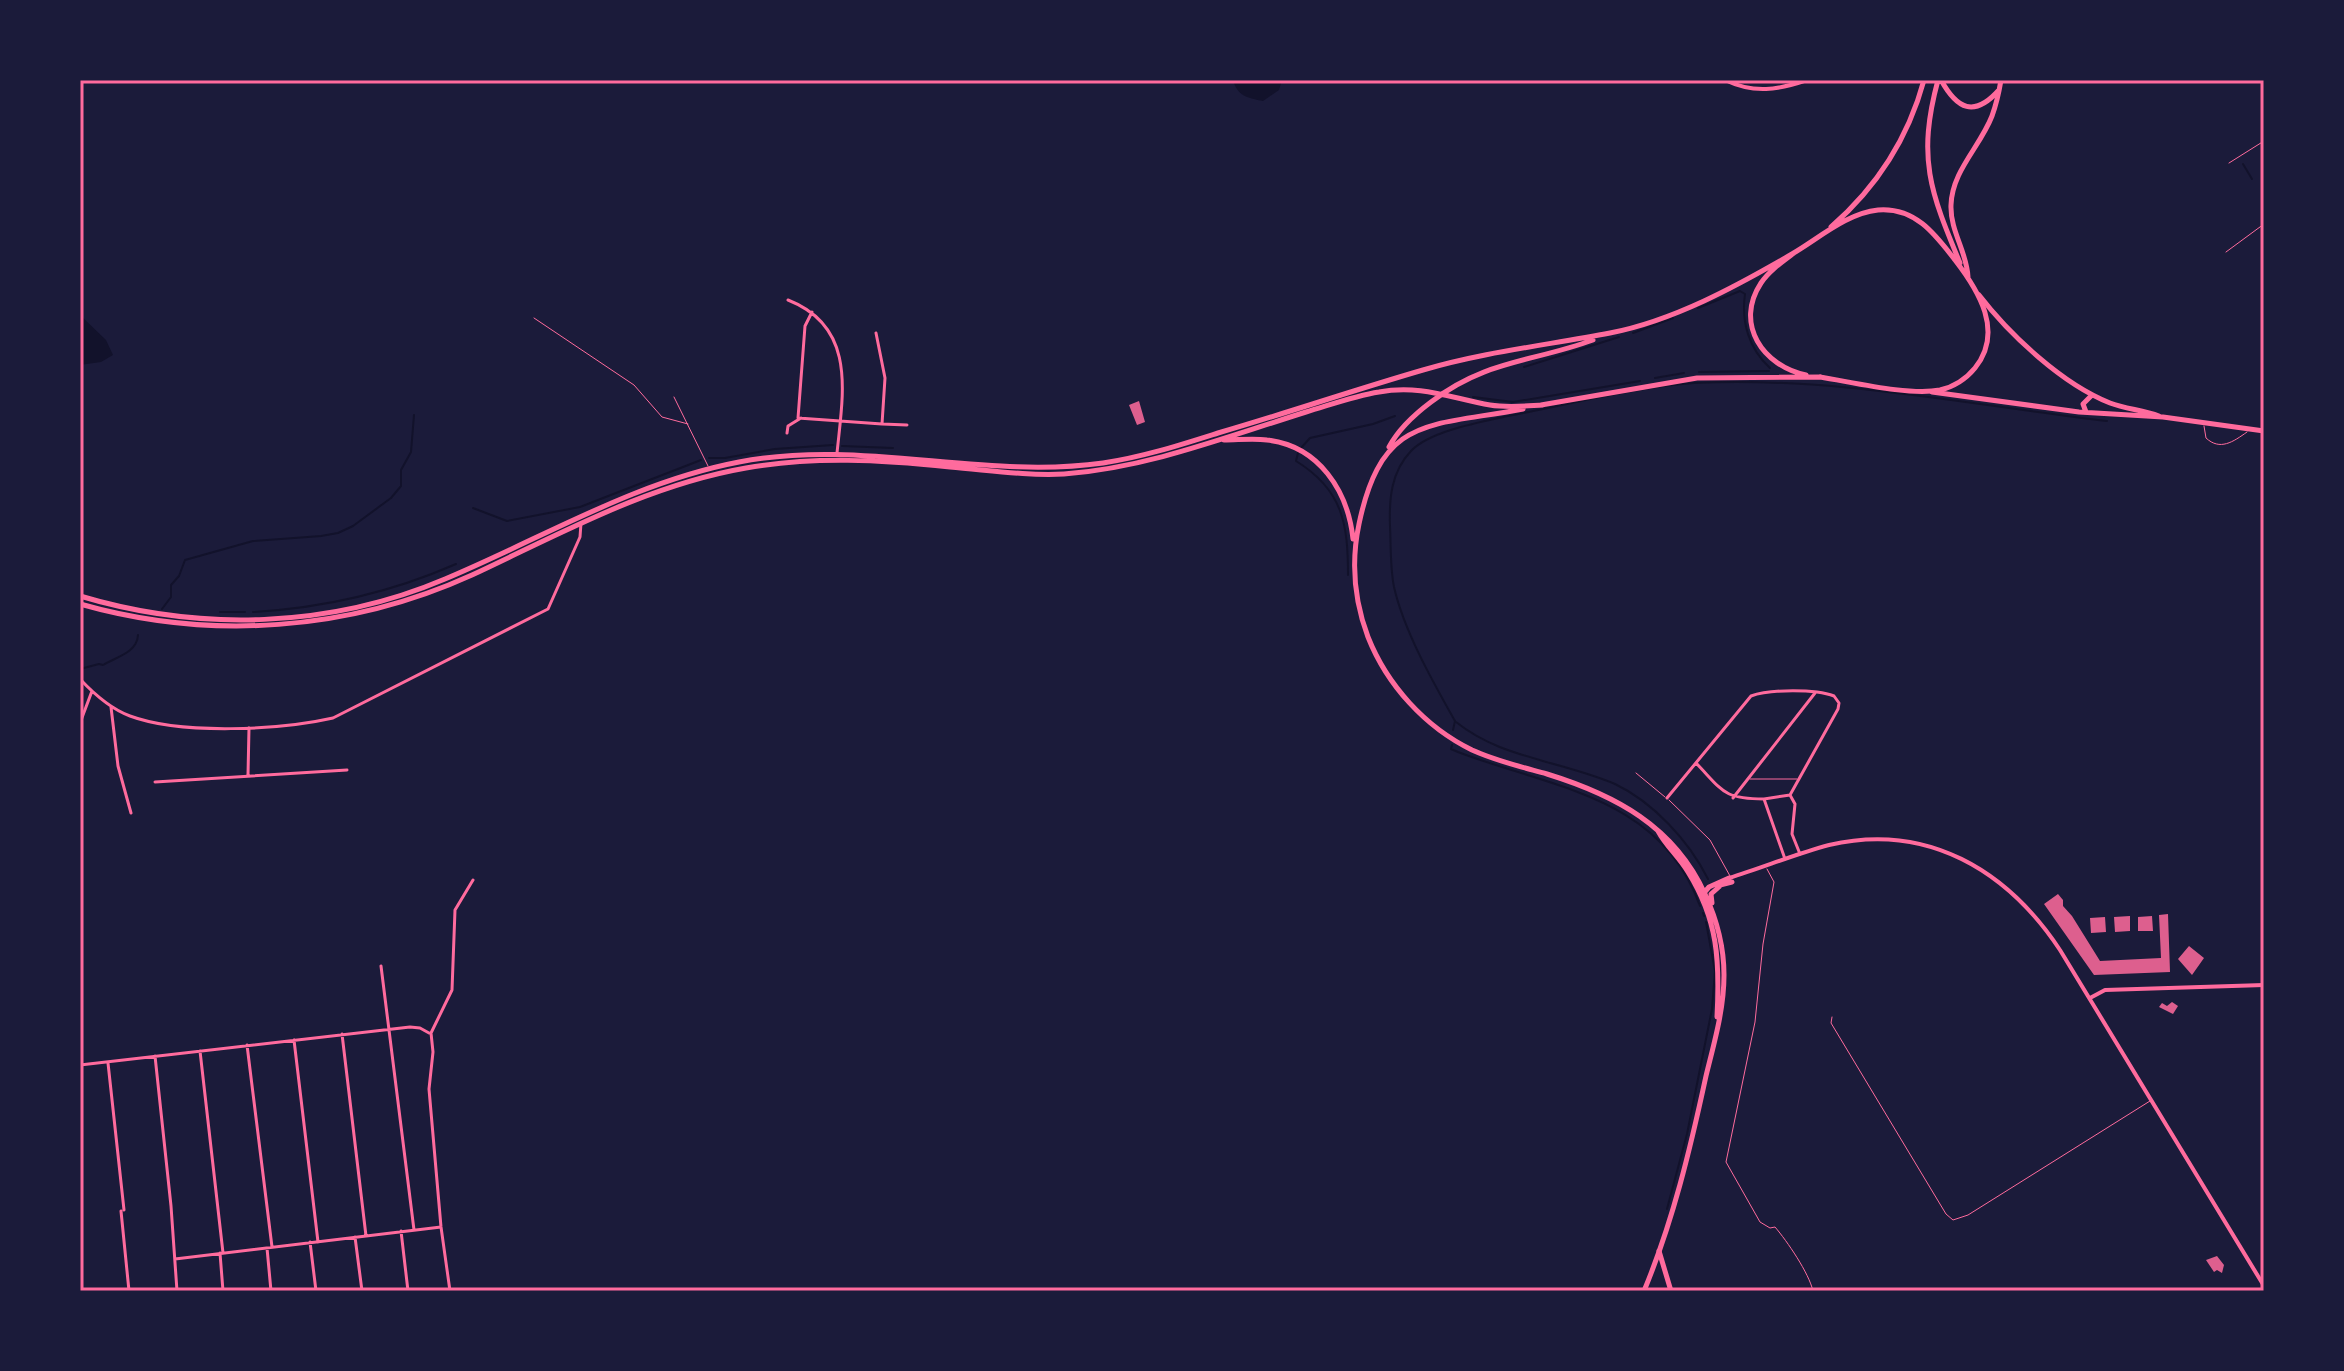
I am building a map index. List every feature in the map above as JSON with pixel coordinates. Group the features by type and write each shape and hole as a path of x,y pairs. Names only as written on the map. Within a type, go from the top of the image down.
{"main road":[{"path":"1725,80 1741,88 1757,90 1776,89 1807,80"},
{"path":"1924,80 1906,132 1861,200 1824,233 1770,273 1758,288 1752,310 1752,325 1761,349 1776,364 1790,371 1821,377 2087,413 2163,417"},
{"path":"1939,80 1952,99 1964,107 1982,105 1999,89"},
{"path":"1939,80 1927,123 1927,170 1938,210 1966,274 1998,317 2039,356 2093,395 2122,407 2163,417 2264,431"},
{"path":"1966,274 1967,265 1953,230 1952,192 1965,162 1992,117 2001,80"},
{"path":"1824,233 1869,212 1898,211 1924,224 1966,274"},
{"path":"80,604 129,616 198,625 265,626 326,620 396,604 446,586 664,488 712,474 781,462 865,460 1059,474 1127,466 1219,440 1257,424 1441,365 1634,327 1684,308 1794,253"},
{"path":"1923,391 1941,390 1957,384 1982,359 1989,333 1979,295"},
{"path":"1354,547 1365,498 1387,452 1408,423 1429,403 1461,381 1498,365 1610,333"},
{"path":"1387,452 1402,438 1426,427 1697,378 1821,377"},
{"path":"80,596 133,610 212,620 279,619 354,607 428,586 633,492 709,468 770,457 837,453 1027,467 1081,465 1137,457 1366,394 1392,390 1431,390 1492,405 1543,405"},
{"path":"2087,413 2083,404 2093,395"},
{"path":"1219,440 1276,442 1295,448 1331,476 1341,492 1352,526 1356,593 1371,643 1391,680 1426,719 1475,751 1593,790 1630,809 1667,834 1703,882 1730,880"},
{"path":"1655,827 1704,890 1720,934 1724,977"},
{"path":"1655,827 1690,876 1713,927 1720,975 1716,1032"},
{"path":"1704,890 1785,859 1845,843 1885,841 1926,847 1962,859 1991,875 2022,901 2058,946 2262,1287"},
{"path":"1644,1291 1690,1154 1722,1008 1725,958 1711,894 1730,880"},
{"path":"1704,890 1721,958 1722,991 1716,1032"},
{"path":"2090,998 2105,990 2264,985"},
{"path":"1659,1251 1671,1291"}],"street":[{"path":"788,300 812,312 825,325 837,345 843,371 837,453"},
{"path":"801,418 798,418 805,326 812,312"},
{"path":"876,333 885,378 882,424"},
{"path":"787,433 788,426 801,418 907,425"},
{"path":"80,679 111,707 144,720 249,728 299,725 333,718 548,609 580,537 581,523"},
{"path":"80,723 92,691"},
{"path":"1667,798 1751,696 1765,692 1832,695 1839,705 1790,795"},
{"path":"1733,798 1815,693"},
{"path":"111,707 118,766 131,813"},
{"path":"248,775 249,728"},
{"path":"1696,763 1733,798 1764,799 1790,795"},
{"path":"155,782 347,770"},
{"path":"1790,795 1795,804 1792,834 1800,854"},
{"path":"1764,799 1785,859"},
{"path":"450,1291 429,1089 433,1052 431,1037 433,1023 452,990 455,910 473,880"},
{"path":"381,966 414,1230"},
{"path":"80,1065 415,1026 431,1037"},
{"path":"342,1034 366,1236"},
{"path":"294,1040 318,1242"},
{"path":"247,1045 270,1248 271,1291"},
{"path":"200,1051 222,1253 223,1291"},
{"path":"155,1056 177,1291"},
{"path":"108,1062 129,1291"},
{"path":"175,1259 441,1227"},
{"path":"401,1231 408,1291"},
{"path":"355,1237 362,1291"},
{"path":"310,1242 316,1291"}],"lane":[{"path":"2229,163 2264,141"},
{"path":"2226,252 2264,224"},
{"path":"534,318 634,385 662,417 688,424"},
{"path":"674,397 709,468"},
{"path":"2203,423 2206,438 2220,445 2233,441 2251,429"},
{"path":"1636,773 1710,840 1730,880"},
{"path":"1748,779 1799,779"},
{"path":"1766,866 1774,882 1763,944 1755,1022 1726,1162 1760,1222 1770,1228 1775,1227 1813,1291"},
{"path":"1832,1017 1831,1023 1933,1193 1953,1220 1964,1217 2151,1100"}],"shaded area":[{"path":"1233,80 1282,80 1279,90 1263,101 1240,93"},
{"path":"80,315 106,340 113,355 101,362 80,365"}],"building":[{"path":"1139,401 1145,422 1137,425 1129,405"},
{"path":"2058,894 2100,961 2161,958 2159,915 2168,914 2170,972 2094,975 2044,904"},
{"path":"2130,916 2130,931 2115,932 2114,917"},
{"path":"2152,916 2153,931 2138,931 2138,917"},
{"path":"2105,917 2106,932 2091,933 2090,918"},
{"path":"2189,946 2204,958 2192,975 2178,959"},
{"path":"2172,1002 2178,1006 2173,1014 2159,1007 2162,1003 2167,1006"},
{"path":"2217,1256 2224,1265 2222,1273 2214,1272 2206,1260"}],"waterway":[{"path":"2243,164 2252,179"},
{"path":"1698,308 1740,291 1745,294 1744,315 1748,334 1770,368"},
{"path":"1633,333 1673,318"},
{"path":"1524,367 1619,337"},
{"path":"1699,372 1769,371"},
{"path":"1655,378 1684,373"},
{"path":"1473,397 1513,402 1640,381"},
{"path":"1453,730 1455,721 1405,621 1392,572 1390,506 1395,477 1411,451 1430,438 1456,428 1508,416 1625,392 1694,383 1746,382 1849,388 2107,421"},
{"path":"162,609 171,597 171,585 179,576 185,560 253,541 338,533 353,526 391,498 401,486 401,470 411,452 414,415"},
{"path":"1301,448 1310,438 1395,416"},
{"path":"709,458 833,445"},
{"path":"842,446 893,448"},
{"path":"1298,453 1296,461 1324,484 1340,510 1348,575"},
{"path":"473,508 507,521 580,507 701,460"},
{"path":"253,612 305,607 357,597 407,583 456,564"},
{"path":"220,612 245,612"},
{"path":"80,669 103,665 125,654 134,646 138,635"},
{"path":"1456,722 1478,737 1501,747 1599,778 1629,792 1669,824 1708,879"},
{"path":"1452,745 1451,749 1458,752 1566,788 1600,801 1631,818 1659,841 1682,869 1700,906"},
{"path":"1667,1209 1687,1134 1712,1009 1715,971 1706,922"}]}
